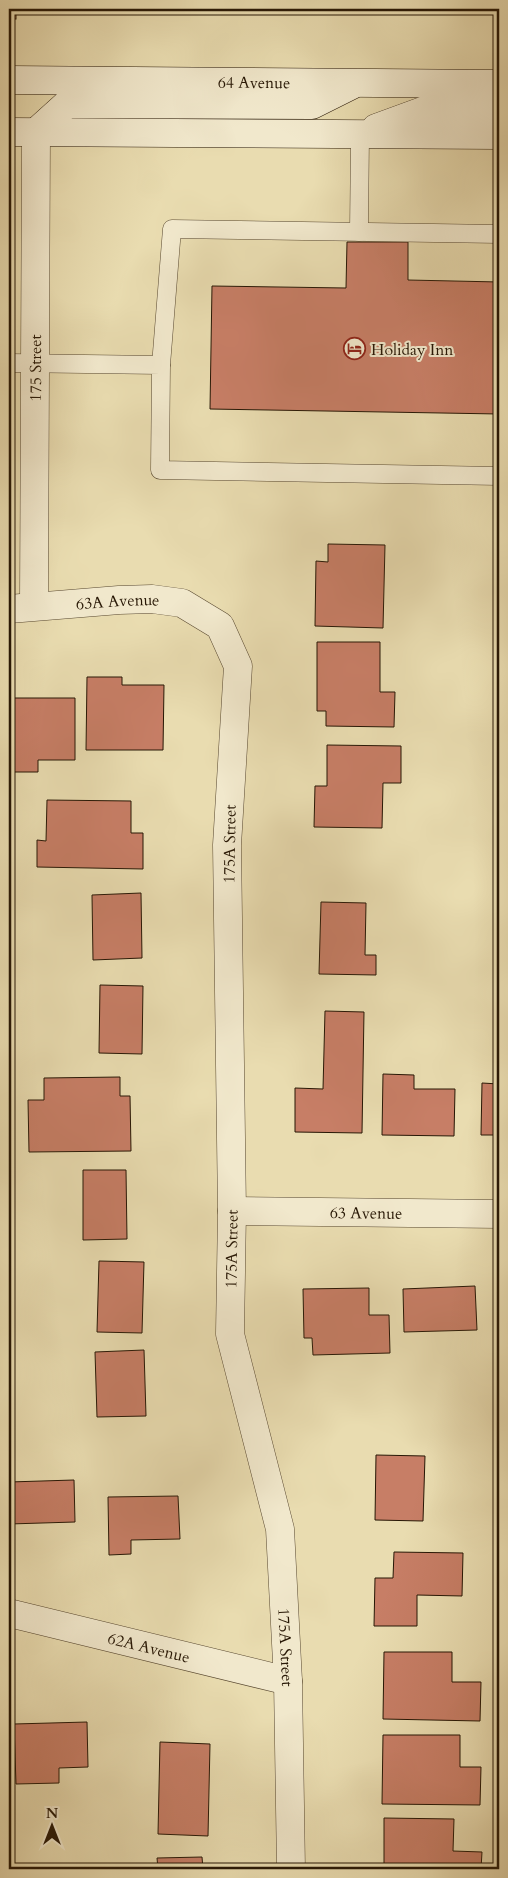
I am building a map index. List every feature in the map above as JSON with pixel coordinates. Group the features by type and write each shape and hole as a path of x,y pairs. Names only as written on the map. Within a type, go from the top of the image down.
{"street":[{"name":"64 Avenue","path":"9,80 499,84"},
{"path":"36,132 67,104 312,106 356,84"},
{"path":"360,134 428,109 499,109"},
{"path":"9,132 499,135"},
{"name":"175 Street","path":"21,608 22,363 36,132"},
{"name":"63A Avenue","path":"21,608 152,599 182,603 220,626"},
{"name":"175A Street","path":"220,626 238,666 227,845 232,1211 230,1334 280,1529 288,1681 290,1869"},
{"name":"63 Avenue","path":"232,1211 499,1214"},
{"name":"62A Avenue","path":"9,1613 288,1681"}],"lane":[{"path":"359,232 360,134"},
{"path":"499,234 172,229 161,365 160,470 499,476"},
{"path":"22,363 161,365"}],"building":[{"path":"9,9 16,9 16,19 9,19"},
{"name":"Holiday Inn","path":"347,242 408,242 408,280 499,282 499,414 210,409 212,286 346,288"},
{"path":"328,544 385,545 383,628 315,626 316,561 328,562"},
{"path":"317,642 380,642 380,692 395,692 394,727 326,726 326,711 317,711"},
{"path":"87,677 122,677 122,685 164,685 163,750 86,750"},
{"path":"9,698 75,698 75,760 38,760 38,772 9,772"},
{"path":"327,745 401,746 401,783 383,783 382,828 314,827 315,786 327,786"},
{"path":"47,800 131,801 131,833 143,833 143,869 37,867 37,840 46,841"},
{"path":"141,893 142,958 93,960 92,895"},
{"path":"321,902 366,903 365,955 376,955 376,975 319,974"},
{"path":"100,985 143,986 142,1054 99,1053"},
{"path":"325,1011 364,1012 362,1133 295,1132 295,1088 323,1089"},
{"path":"383,1074 414,1075 414,1089 455,1089 454,1136 382,1135"},
{"path":"120,1077 120,1096 130,1096 131,1151 29,1152 28,1100 44,1100 44,1078"},
{"path":"482,1083 499,1084 499,1135 481,1135"},
{"path":"83,1170 126,1170 127,1239 83,1240"},
{"path":"99,1261 144,1262 142,1333 97,1332"},
{"path":"475,1286 477,1330 404,1332 403,1289"},
{"path":"369,1288 369,1315 389,1315 390,1353 313,1355 312,1338 304,1338 303,1289"},
{"path":"144,1350 146,1416 97,1417 95,1352"},
{"path":"376,1455 425,1456 423,1521 375,1520"},
{"path":"74,1480 75,1522 9,1524 9,1482"},
{"path":"178,1496 180,1539 131,1540 131,1554 109,1555 108,1497"},
{"path":"394,1552 463,1553 462,1596 417,1595 417,1626 374,1626 375,1578 393,1578"},
{"path":"384,1652 452,1652 452,1682 481,1682 480,1721 383,1719"},
{"path":"87,1722 88,1767 59,1768 59,1783 16,1784 14,1724"},
{"path":"383,1735 460,1735 460,1767 481,1767 480,1805 382,1804"},
{"path":"160,1742 210,1744 208,1836 158,1834"},
{"path":"384,1818 454,1819 453,1851 482,1852 481,1869 384,1869"},
{"path":"202,1857 203,1869 158,1869 157,1858"}],"place":[{"name":"Holiday Inn","path":"355,349"}]}
